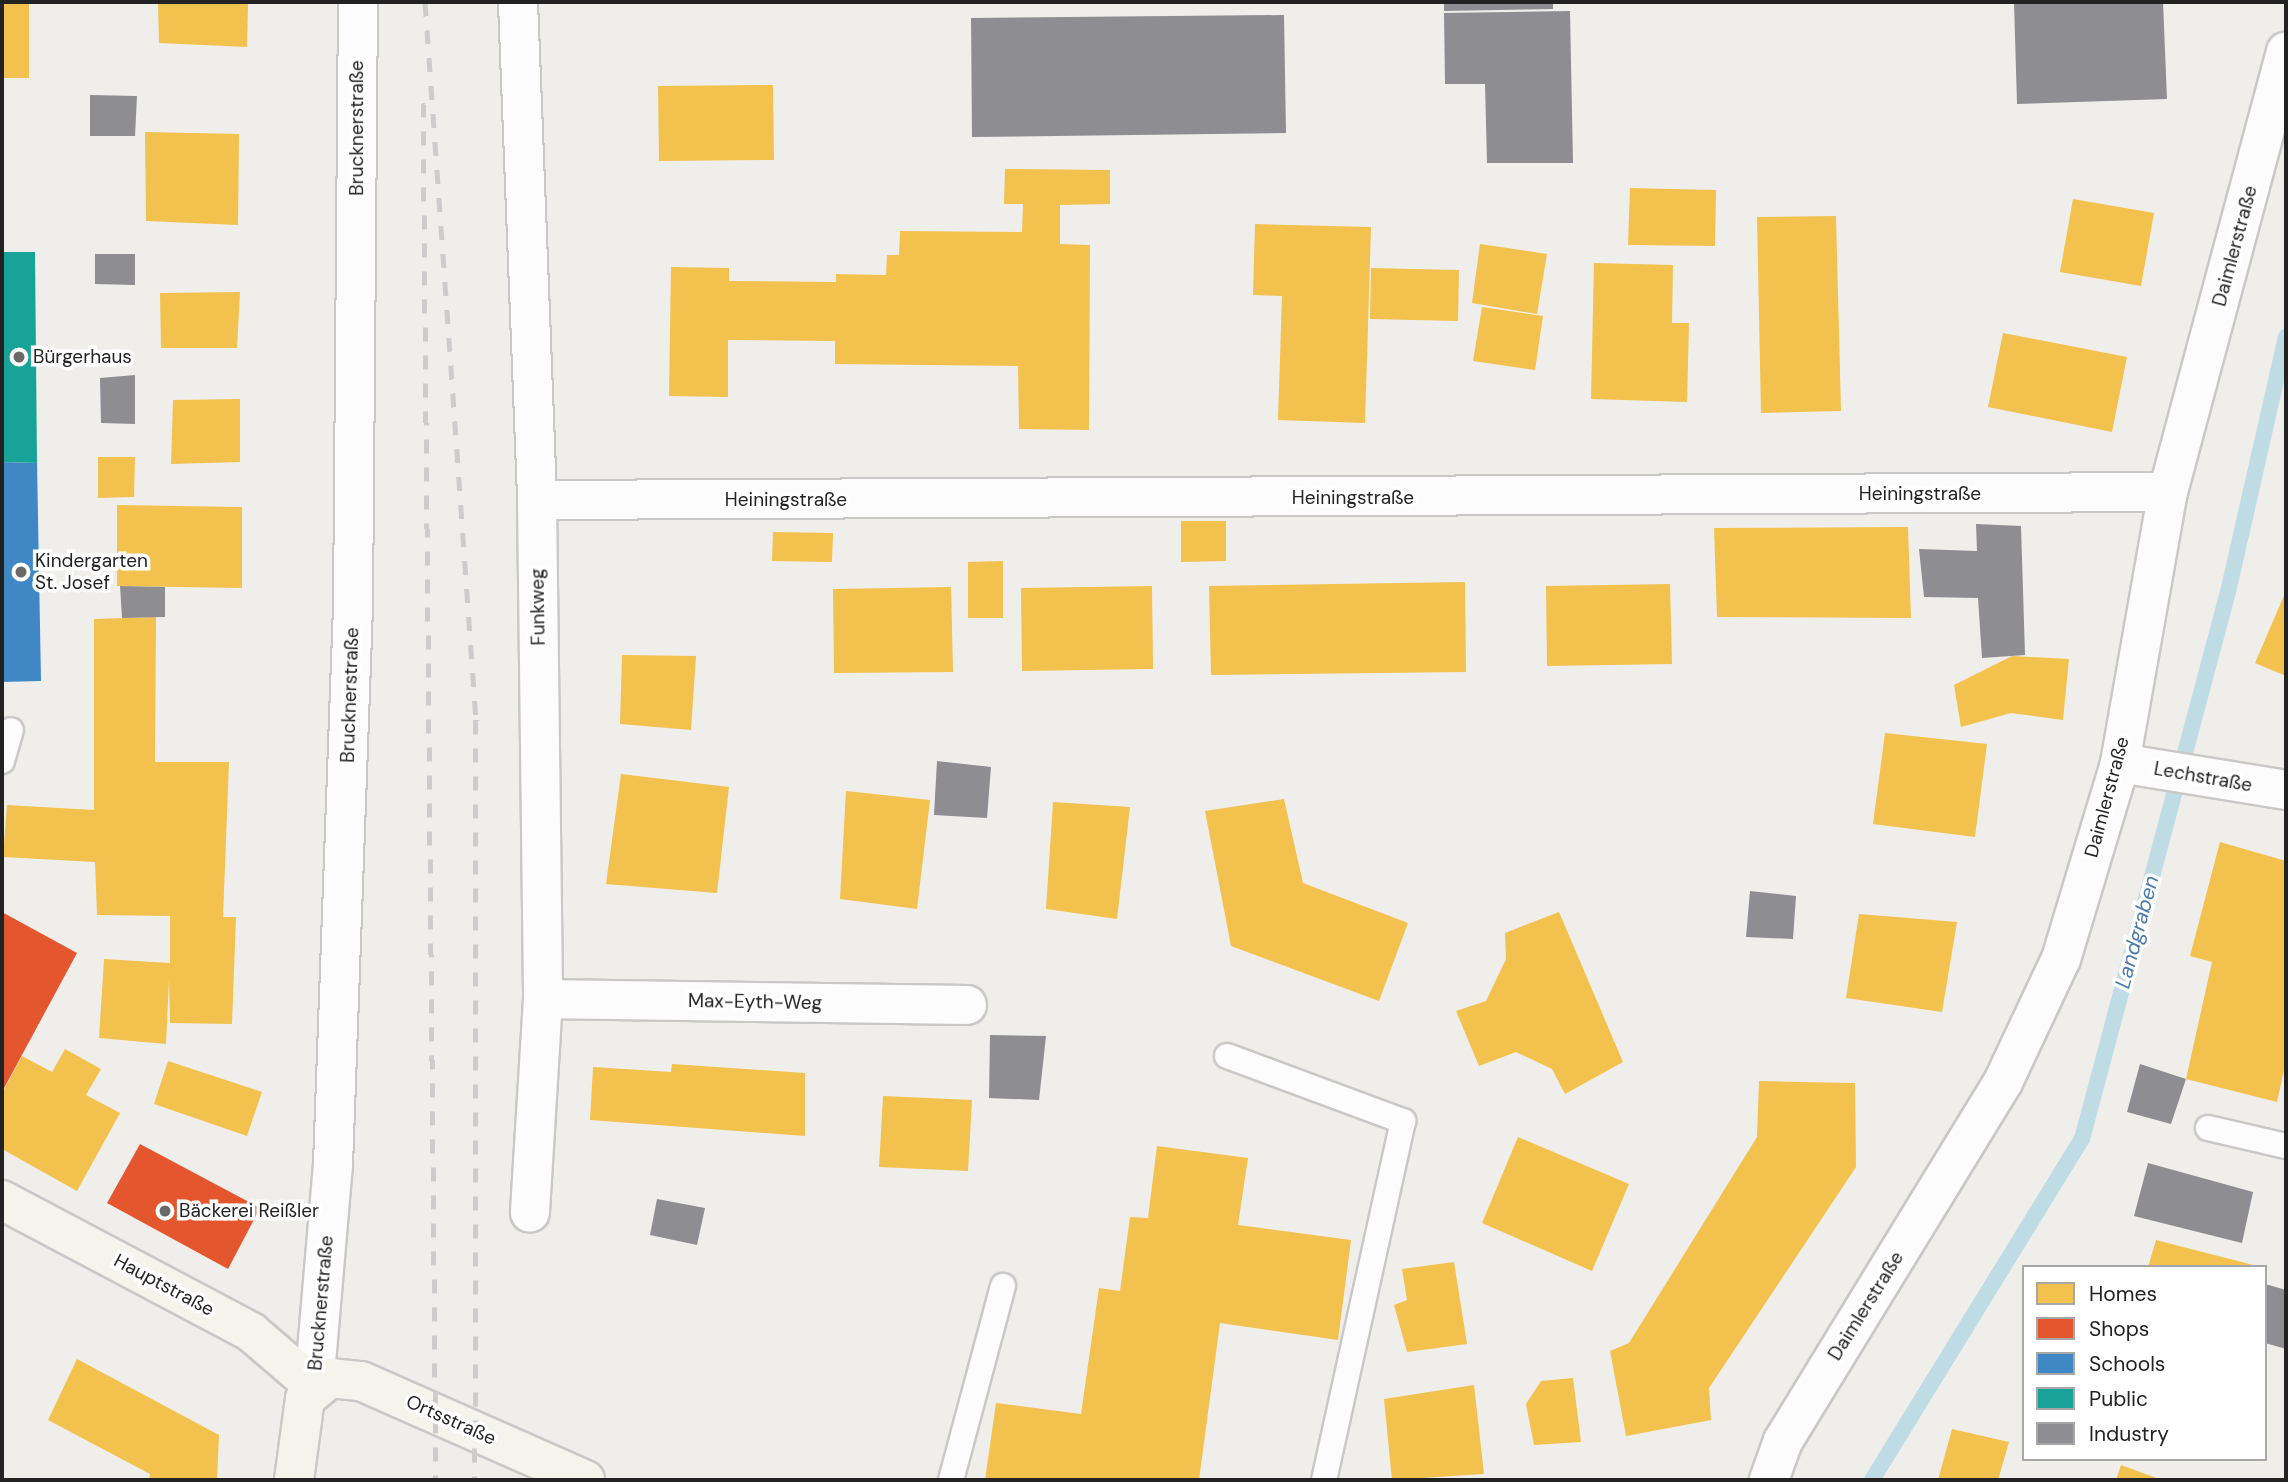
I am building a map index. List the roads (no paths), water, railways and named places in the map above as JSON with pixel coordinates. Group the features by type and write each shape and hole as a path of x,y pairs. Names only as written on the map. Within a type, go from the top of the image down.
{"street":[{"name":"Brucknerstraße","path":"314,1386 333,1166 353,607 358,2"},
{"name":"Funkweg","path":"518,2 537,500 543,999 530,1213"},
{"name":"Daimlerstraße","path":"1769,1480 1783,1441 2003,1082 2061,958 2120,763 2168,492 2286,52"},
{"name":"Heiningstraße","path":"537,500 2168,492"},
{"name":"Lechstraße","path":"2120,763 2286,790"},
{"name":"Max-Eyth-Weg","path":"543,999 967,1005"},
{"name":"Hauptstraße","path":"2,1200 251,1332 314,1386"},
{"name":"Ortsstraße","path":"314,1386 330,1378 360,1381 585,1480"},
{"path":"294,1480 299,1424 314,1386"}],"lane":[{"path":"2,761 11,730"},
{"path":"1227,1056 1403,1121 1324,1480"},
{"path":"2208,1128 2286,1146"},
{"path":"951,1480 1003,1286"}],"waterway":[{"name":"Landgraben","path":"1872,1480 2082,1139 2228,592 2286,336"}],"railway":[{"path":"425,2 476,720 475,1480"},
{"path":"423,103 436,1480"}],"place":[{"name":"Bürgerhaus","path":"19,357"},
{"name":"Kindergarten St. Josef","path":"21,572"},
{"name":"Bäckerei Reißler","path":"165,1211"}]}
